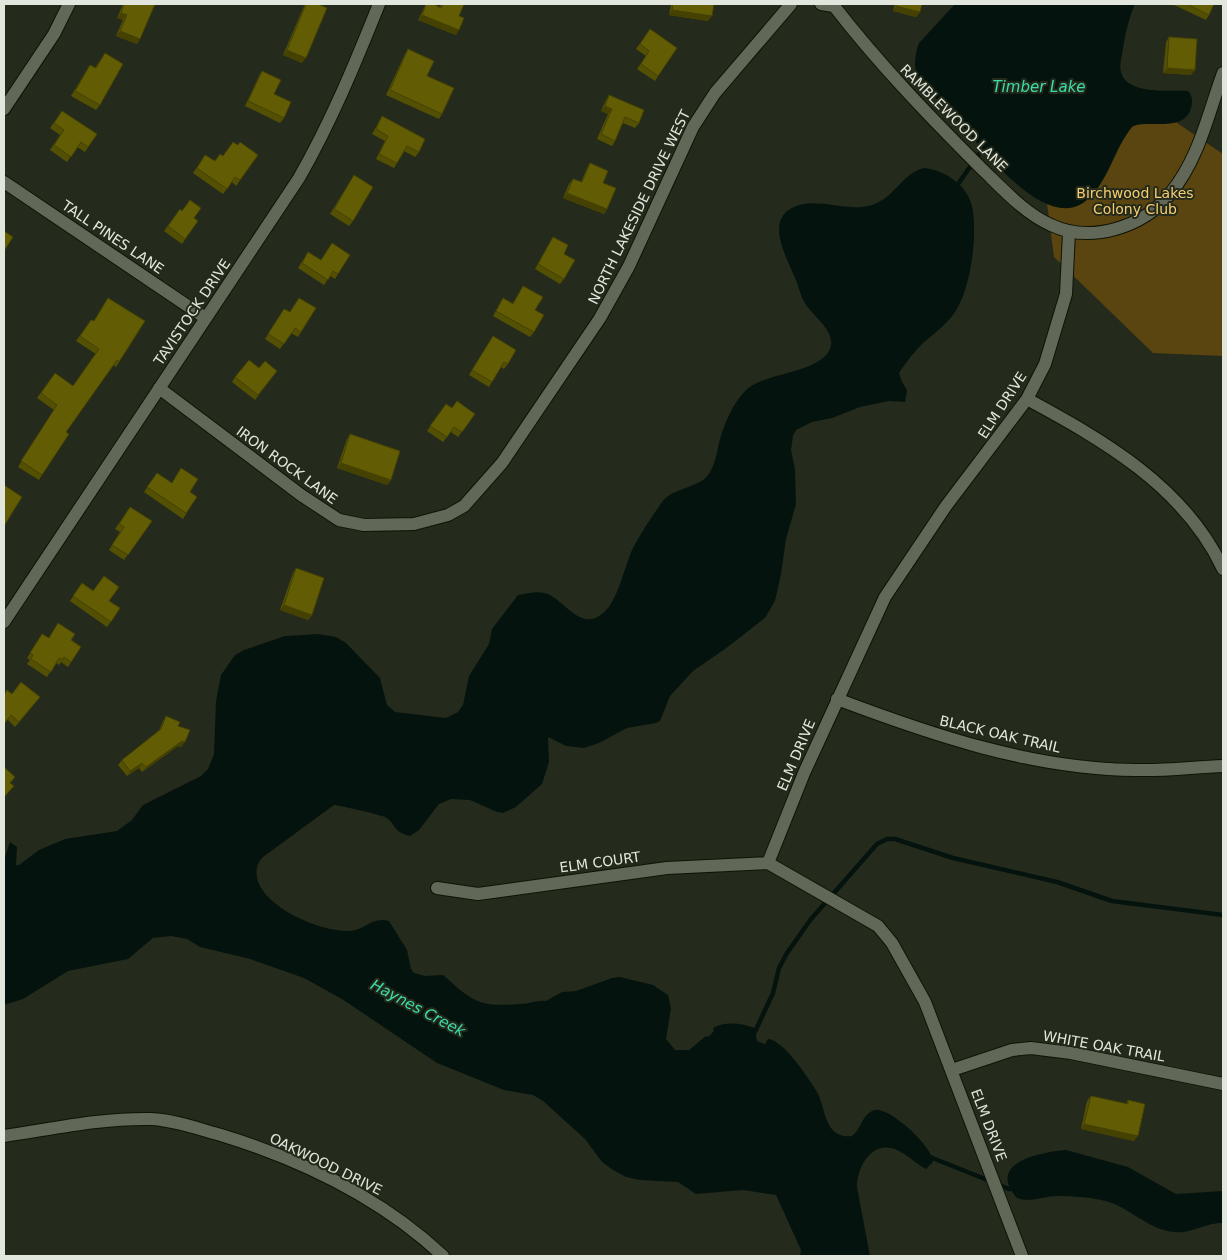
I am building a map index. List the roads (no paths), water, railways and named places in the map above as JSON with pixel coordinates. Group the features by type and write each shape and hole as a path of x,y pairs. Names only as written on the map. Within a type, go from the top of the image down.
{"street":[{"path":"4,109 54,34 69,4"},
{"name":"TAVISTOCK DRIVE","path":"4,622 204,317 275,215 320,141 352,74 379,4"},
{"name":"NORTH LAKESIDE DRIVE WEST","path":"442,517 464,506 490,478 590,334 629,266 692,127 715,93 791,4"},
{"name":"RAMBLEWOOD LANE","path":"830,4 872,55 930,117 998,184 1037,217 1069,232"},
{"path":"1069,232 1098,233 1129,224 1144,216 1170,194 1196,152 1223,73"},
{"name":"TALL PINES LANE","path":"4,182 204,317"},
{"name":"ELM DRIVE","path":"1022,1256 952,1070 915,981 892,943 878,926 768,863 837,699 885,597 946,506 1027,399 1045,364 1066,294 1069,232"},
{"name":"IRON ROCK LANE","path":"159,388 301,495 339,520 364,525 401,525 442,517"},
{"path":"1027,399 1106,443 1167,492 1196,524 1223,569"},
{"name":"BLACK OAK TRAIL","path":"837,699 916,729 1038,760 1136,770 1223,766"},
{"name":"ELM COURT","path":"438,888 478,894 667,868 768,863"},
{"name":"WHITE OAK TRAIL","path":"952,1070 1012,1050 1031,1048 1071,1053 1223,1084"},
{"name":"OAKWOOD DRIVE","path":"4,1136 89,1122 153,1119 200,1129 270,1151 355,1192 403,1222 443,1256"}],"water":[{"name":"Timber Lake","path":"955,4 1135,4 1125,38 1120,66 1121,72 1131,85 1140,88 1161,91 1188,91 1191,94 1192,100 1189,112 1184,119 1176,122 1132,127 1120,145 1101,183 1088,199 1072,207 1056,207 1038,200 988,156 918,78 915,63 919,43"},
{"name":"Haynes Creek","path":"924,168 940,172 954,180 965,191 972,206 974,244 970,272 963,297 951,317 920,346 899,373 907,390 905,402 889,401 860,407 832,418 812,422 796,430 791,450 795,469 796,504 786,539 775,601 765,618 693,671 670,696 660,721 627,728 599,743 584,748 566,746 548,737 549,762 542,784 516,807 503,813 470,800 451,799 439,804 419,830 410,836 397,830 385,817 334,805 263,857 258,864 257,871 258,882 266,895 287,911 313,924 326,928 350,931 378,920 389,921 407,950 411,969 414,973 425,976 443,975 477,1001 494,1005 506,1005 546,1001 562,992 576,991 620,977 653,985 668,995 671,1008 666,1039 675,1050 689,1050 706,1036 708,1037 714,1031 713,1028 722,1024 739,1024 754,1028 757,1041 765,1044 768,1039 774,1041 796,1061 817,1092 829,1124 835,1132 843,1136 852,1136 858,1130 867,1114 875,1110 882,1111 900,1121 910,1130 931,1156 933,1162 926,1169 899,1151 882,1148 869,1156 864,1163 860,1170 857,1187 870,1256 800,1256 801,1250 776,1195 743,1190 696,1194 678,1182 640,1180 626,1177 602,1162 585,1139 543,1101 533,1095 504,1090 437,1063 342,999 304,978 250,959 200,947 187,939 171,936 153,938 128,959 68,971 23,999 4,1005 4,860 10,842 17,847 16,865 19,865 39,850 65,839 117,831 132,820 143,805 201,776 208,769 214,754 216,701 221,675 235,655 244,650 285,636 318,634 336,637 346,643 380,678 387,705 395,712 446,718 458,712 463,705 469,676 489,644 492,629 518,595 535,592 545,593 584,619 591,619 606,611 612,603 635,544 662,502 673,493 700,482 710,472 724,427 733,407 745,391 764,380 815,363 824,357 830,349 830,336 823,324 803,300 787,259 780,237 779,227 782,218 788,210 799,205 816,203 860,207 877,203 909,176"},
{"path":"1066,1150 1128,1167 1176,1194 1223,1191 1223,1223 1211,1224 1181,1232 1165,1231 1111,1202 1085,1197 1063,1196 1027,1200 1017,1198 1009,1186 1008,1176 1012,1168 1020,1161 1044,1153"}],"waterway":[{"path":"956,187 986,144"},
{"path":"753,1036 773,993 779,968 787,953 811,919 877,844 887,839 895,839 953,858 1057,882 1112,901 1223,915"},
{"path":"930,1157 990,1181"},
{"path":"997,1184 1009,1189 1016,1188"}],"park label":[{"name":"Birchwood Lakes Colony Club","path":"1135,202"}]}
